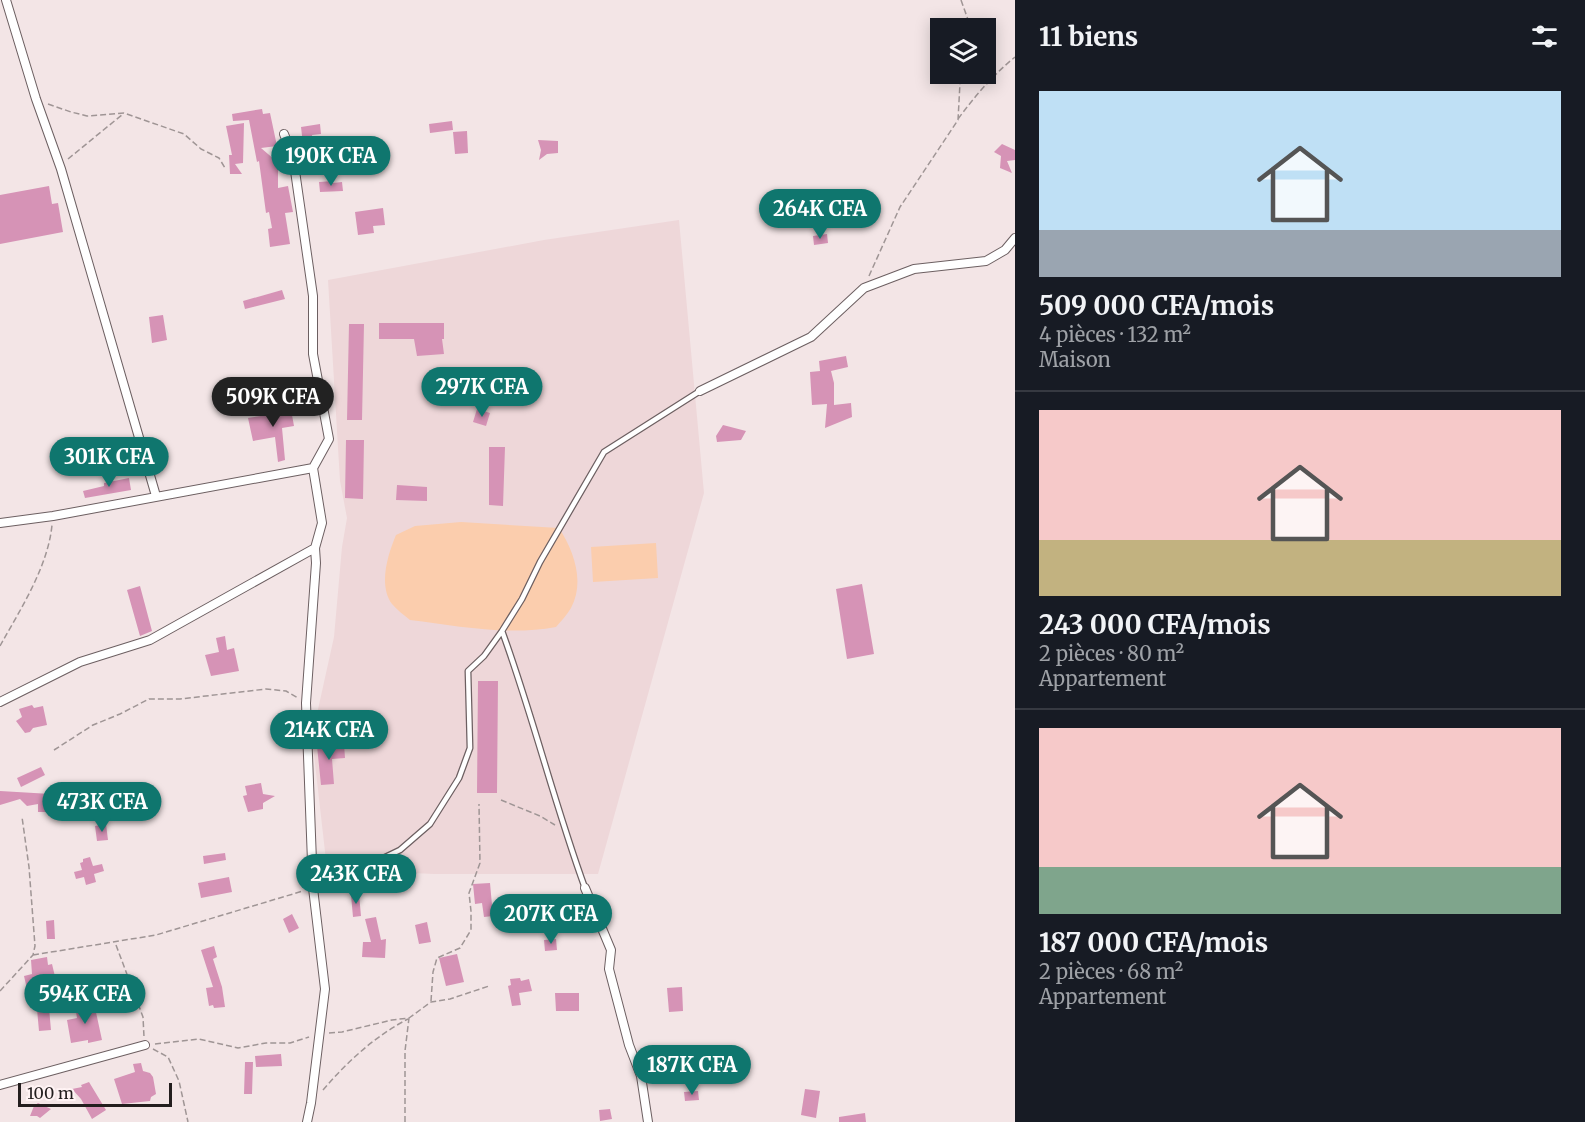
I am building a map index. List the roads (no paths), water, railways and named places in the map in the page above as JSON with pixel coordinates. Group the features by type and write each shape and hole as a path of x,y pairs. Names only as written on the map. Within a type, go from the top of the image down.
{"street":[{"path":"6,0 36,99 61,169 156,496"},
{"path":"284,134 293,157 313,296 313,354 329,439 313,468 322,523 315,548 316,563 306,703 312,888 325,989 312,1103 307,1122"},
{"path":"700,391 810,337 864,288 914,269 986,261 1005,250 1015,238"},
{"path":"0,523 53,516 313,468"},
{"path":"0,702 80,662 150,640 315,548"},
{"path":"585,888 611,950 609,969 629,1045 641,1076 648,1122"},
{"path":"0,1085 145,1045"}],"lane":[{"path":"312,888 327,885 399,850 430,824 459,778 470,748 468,671 484,656 522,599 540,562 604,452 700,391"},
{"path":"502,631 520,681 564,830 585,888"}]}
